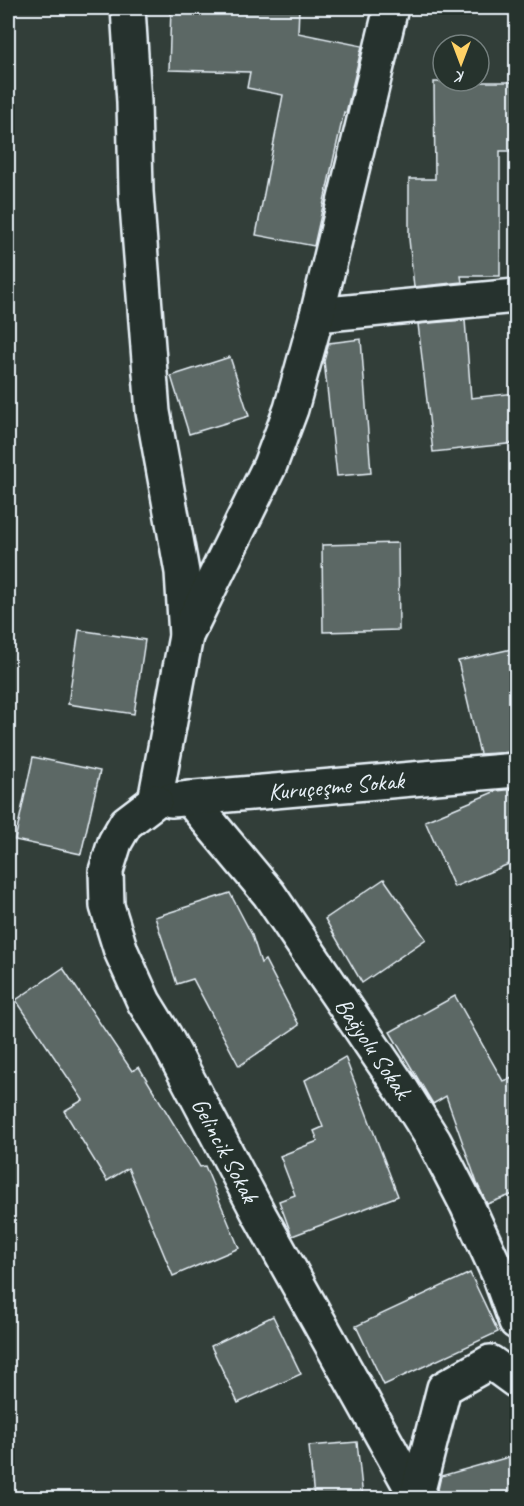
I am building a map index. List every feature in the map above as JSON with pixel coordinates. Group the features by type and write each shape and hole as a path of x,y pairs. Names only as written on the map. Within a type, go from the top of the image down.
{"street":[{"path":"128,8 134,102 136,192 153,412 182,572 186,636 155,801"},
{"path":"186,636 270,465 291,409 317,315 391,8"},
{"path":"317,315 516,296"},
{"name":"Kuruçeşme Sokak","path":"155,801 516,770"},
{"name":"Bağyolu Sokak","path":"189,798 269,894 434,1141 467,1204 499,1275 516,1322"},
{"name":"Gelincik Sokak","path":"155,801 126,823 114,842 106,871 107,906 121,951 144,1002 165,1036 260,1216 417,1498"},
{"path":"417,1498 444,1388 490,1362 516,1382"}],"building":[{"path":"171,8 299,8 298,33 362,46 346,113 344,112 314,246 256,235 283,95 247,88 250,72 169,70"},
{"path":"491,82 516,82 516,151 500,151 500,276 461,276 462,282 414,287 409,239 409,179 435,179 434,93 491,93"},
{"path":"465,320 471,398 516,393 516,443 433,452 418,324"},
{"path":"361,339 371,473 337,476 324,361 329,343"},
{"path":"230,357 249,416 189,434 171,376"},
{"path":"398,543 399,630 323,632 322,545"},
{"path":"79,630 145,640 134,714 68,704"},
{"path":"516,648 516,752 480,754 458,661"},
{"path":"33,757 100,771 81,854 15,840"},
{"path":"516,789 516,861 454,887 425,821 496,791"},
{"path":"384,879 426,939 362,983 325,919"},
{"path":"230,893 252,935 261,963 265,960 299,1025 239,1066 193,979 177,984 155,917"},
{"path":"63,968 132,1071 139,1067 200,1167 205,1166 239,1248 173,1276 128,1168 107,1181 64,1111 83,1100 16,1000"},
{"path":"455,996 503,1081 516,1077 516,1193 487,1204 477,1183 446,1096 433,1104 390,1032"},
{"path":"345,1057 398,1196 292,1236 279,1201 295,1195 280,1156 318,1141 314,1131 323,1127 305,1080"},
{"path":"470,1273 498,1332 384,1385 356,1326"},
{"path":"273,1316 301,1374 238,1403 211,1346"},
{"path":"357,1442 363,1498 314,1498 309,1446"},
{"path":"516,1455 516,1498 436,1498 441,1476"}]}
